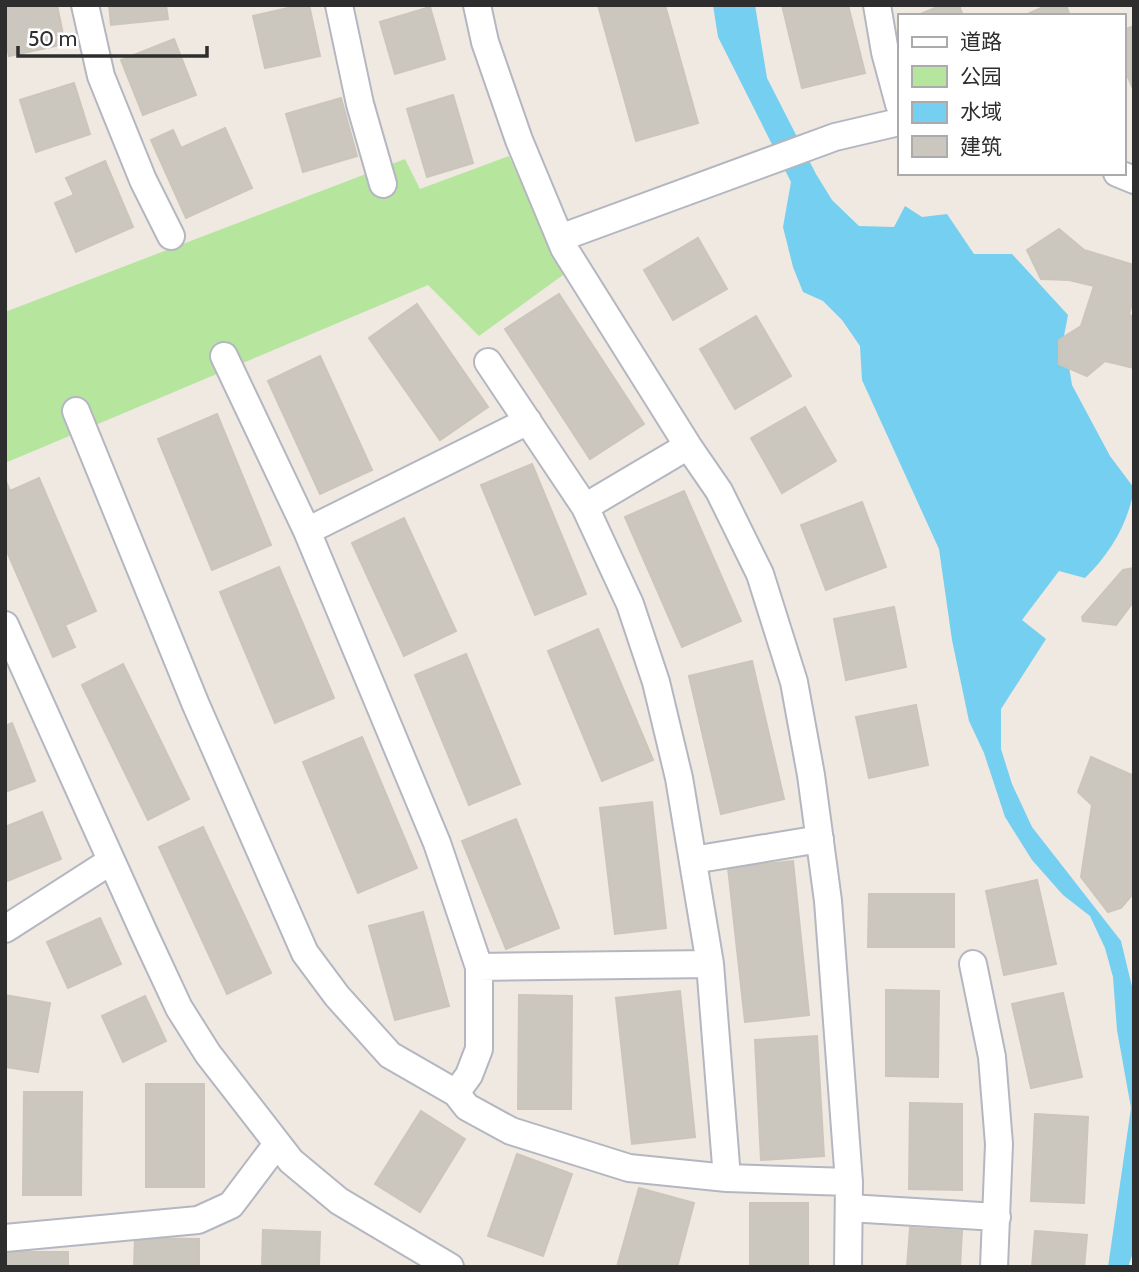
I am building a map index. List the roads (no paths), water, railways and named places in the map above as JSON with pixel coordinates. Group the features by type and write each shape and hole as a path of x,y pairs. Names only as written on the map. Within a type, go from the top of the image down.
{"street":[{"path":"85,5 101,76 143,180 171,236"},
{"path":"338,5 360,104 383,184"},
{"path":"477,5 485,42 514,128 560,238 597,302 719,491 760,574 794,682 828,901 849,1181 848,1267"},
{"path":"877,5 885,52 898,100"},
{"path":"560,238 835,137 898,122"},
{"path":"224,356 307,531 437,843 479,967 479,1049 469,1074 456,1093"},
{"path":"488,362 586,507 630,604 656,682 680,778 710,964 727,1178"},
{"path":"76,411 196,705 305,953 337,996 390,1055 456,1093 467,1107 511,1131 629,1168 727,1178 849,1181"},
{"path":"307,531 528,421"},
{"path":"586,507 688,446"},
{"path":"5,625 179,1008 208,1054 291,1161 339,1201 450,1267"},
{"path":"693,860 820,839"},
{"path":"5,929 111,861"},
{"path":"479,967 710,964"},
{"path":"973,964 992,1057 999,1144 994,1267"},
{"path":"5,1238 198,1220 230,1205 277,1144"},
{"path":"849,1209 997,1217"}],"water":[{"path":"713,5 755,5 767,78 832,200 859,226 894,227 905,206 922,217 947,214 974,254 1012,254 1068,315 1064,336 1072,385 1110,456 1134,488 1123,525 1094,569 1085,578 1059,571 1022,620 1046,639 1001,709 1001,749 1012,784 1032,827 1121,941 1134,995 1134,1250 1128,1267 1108,1267 1131,1108 1117,1030 1113,977 1105,948 1090,916 1063,895 1032,860 1005,817 984,753 969,721 952,640 939,549 862,380 860,346 842,320 823,301 803,292 793,267 783,227 791,182 718,37"}]}
